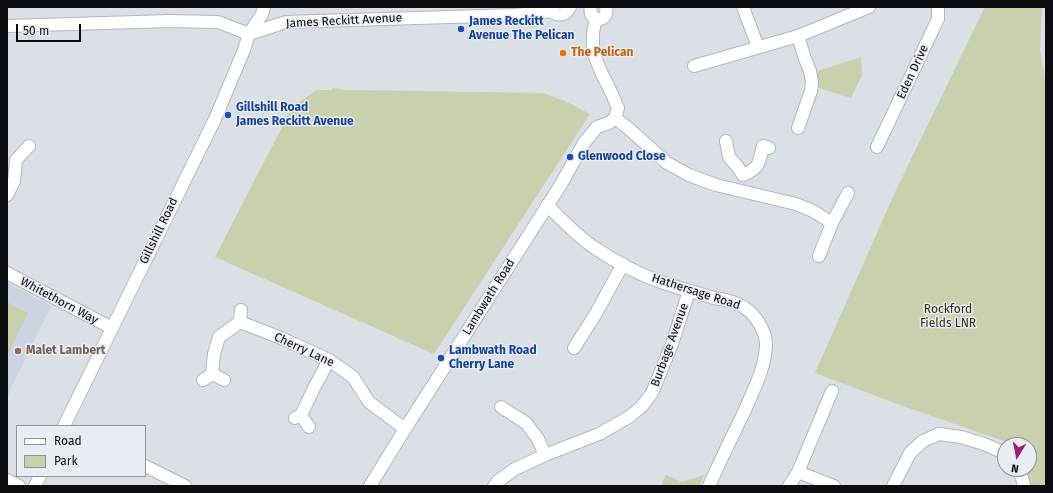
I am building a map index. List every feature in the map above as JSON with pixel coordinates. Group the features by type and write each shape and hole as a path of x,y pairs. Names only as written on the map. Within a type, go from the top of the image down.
{"street":[{"name":"Gillshill Road","path":"64,425 215,119 244,50 249,34 262,14 264,7"},
{"path":"569,8 592,12 601,19 606,15 606,7"},
{"path":"743,7 758,47"},
{"path":"694,66 798,36 869,7"},
{"name":"Eden Drive","path":"877,139 938,19 938,7"},
{"name":"James Reckitt Avenue","path":"249,34 286,22 514,15 547,10 561,15 567,12 569,8"},
{"path":"592,12 594,32 593,46 595,57 618,108 615,118 667,164 689,175 738,191 796,204 812,211 832,223"},
{"path":"7,26 169,21 218,22 249,34"},
{"path":"796,123 811,92 812,82 810,71 798,36"},
{"name":"Lambwath Road","path":"370,486 547,204 560,186 584,143 598,127 609,123 615,118"},
{"path":"726,141 729,157 740,170 738,191"},
{"path":"7,195 14,181 12,158 29,146"},
{"path":"740,170 754,170 758,166 763,146 769,148"},
{"path":"819,256 832,223 848,193"},
{"name":"Hathersage Road","path":"547,204 591,245 623,264 665,284 715,298 729,300 744,307 759,322 766,344 762,370 709,486"},
{"path":"574,348 595,315 623,264"},
{"name":"Whitethorn Way","path":"7,273 112,328"},
{"name":"Burbage Avenue","path":"494,486 498,481 514,469 599,434 629,417 642,406 652,393 672,344 689,291"},
{"name":"Cherry Lane","path":"224,380 208,377 214,354 219,337 241,316 280,338 329,360 353,377 369,402 405,429"},
{"path":"309,427 298,416 329,360"},
{"path":"789,486 798,472 832,391"},
{"path":"501,407 526,423 538,439 545,455"},
{"path":"893,486 910,452 923,441 939,434 961,437 997,450"},
{"path":"146,466 185,486"},
{"path":"798,472 834,486"},
{"path":"35,486 40,477"},
{"path":"7,480 19,486"}],"shaded area":[{"name":"Malet Lambert","path":"7,282 51,306 7,397"}],"green space":[{"name":"Rockford Fields LNR","path":"985,7 1042,7 1040,50 1046,85 1046,486 1030,486 1028,477 1037,477 1037,437 997,437 997,439 815,373 896,190"},
{"path":"861,57 862,75 851,98 816,87 815,72"},
{"path":"333,88 344,90 543,93 565,101 590,114 434,354 215,257 293,106 317,90 332,90"},
{"path":"7,302 28,313 7,356"},
{"path":"666,475 682,482 704,475 700,486 661,486"}],"place":[{"name":"James Reckitt Avenue The Pelican","path":"461,29"},
{"name":"The Pelican","path":"563,53"},
{"name":"Gillshill Road James Reckitt Avenue","path":"228,115"},
{"name":"Glenwood Close","path":"570,157"},
{"name":"Malet Lambert","path":"18,351"},
{"name":"Lambwath Road Cherry Lane","path":"441,358"}]}
